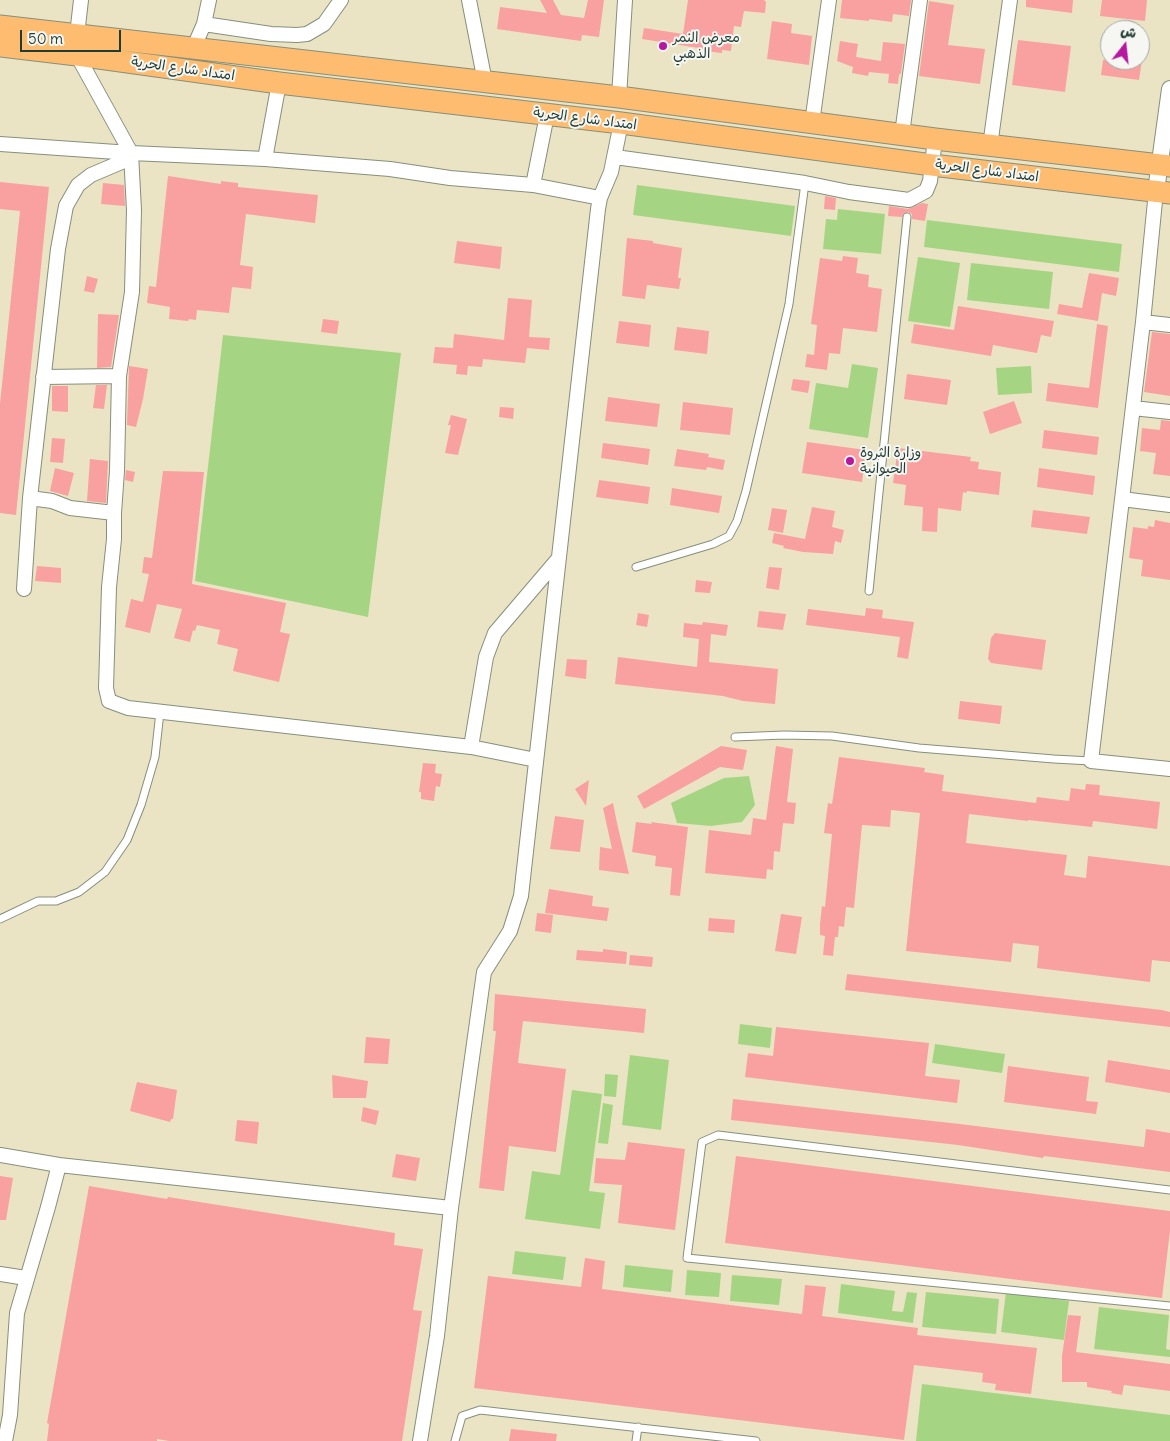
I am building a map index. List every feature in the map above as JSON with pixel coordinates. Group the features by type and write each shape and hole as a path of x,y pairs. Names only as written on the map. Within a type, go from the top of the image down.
{"main road":[{"name":"امتداد شارع الحرية","path":"0,26 77,45 280,83 621,123 932,165 1163,192"},
{"name":"امتداد شارع الحرية","path":"0,46 77,45 194,48 618,97 812,124 1165,165"},
{"path":"314,87 316,63"}],"street":[{"path":"81,0 77,45 131,156 134,210 132,292 119,376 114,539 109,587 106,688 109,701 128,708 471,747 536,760"},
{"path":"194,48 204,24 209,0"},
{"path":"204,24 271,34 307,34 324,24 341,0"},
{"path":"469,0 485,82"},
{"path":"618,97 625,0"},
{"path":"812,124 829,0"},
{"path":"902,134 920,0"},
{"path":"990,146 1010,0"},
{"path":"261,57 271,34"},
{"path":"265,159 280,83"},
{"path":"1170,89 1163,192 1132,408 1091,760 1170,769"},
{"path":"533,186 547,115"},
{"path":"420,1441 437,1336 451,1208 484,972 510,931 521,896 600,198 611,172 621,123"},
{"path":"615,157 805,183 849,192 909,200 926,191 930,182 935,139"},
{"path":"0,144 131,156 265,159 390,169 450,178 533,186 600,198"},
{"path":"24,589 30,498 43,377 58,249 66,206 78,185 91,175 131,156"},
{"path":"1143,322 1170,325"},
{"path":"43,377 119,376"},
{"path":"1132,408 1170,412"},
{"path":"30,498 52,501 70,508 114,513"},
{"path":"1122,499 1170,505"},
{"path":"471,747 486,657 495,633 559,558"},
{"path":"0,1155 59,1165 451,1208"},
{"path":"5,1441 10,1415 17,1313 59,1165"},
{"path":"0,1274 26,1278"}],"lane":[{"path":"636,567 713,544 728,536 737,522 746,491 789,304 805,183"},
{"path":"868,592 907,216"},
{"path":"0,919 38,901 56,901 79,892 105,872 127,840 141,805 154,757 160,712"},
{"path":"735,737 784,734 832,736 919,748 1054,760 1091,760"},
{"path":"1170,1190 718,1135 702,1142 687,1258 1170,1306"},
{"path":"455,1441 462,1416 480,1410 756,1441"},
{"path":"636,1441 638,1427"}],"green space":[{"path":"637,185 795,206 791,236 633,215"},
{"path":"838,209 885,214 881,254 823,249 826,219 837,220"},
{"path":"927,220 1122,244 1119,272 924,247"},
{"path":"918,257 960,263 950,327 908,321"},
{"path":"971,263 1053,272 1049,309 967,300"},
{"path":"223,335 401,353 368,617 195,581"},
{"path":"852,364 878,368 868,438 809,429 816,383 848,388"},
{"path":"1031,366 1032,393 998,395 996,368"},
{"path":"749,776 755,805 742,822 711,826 677,823 671,803 724,778"},
{"path":"740,1024 772,1028 770,1048 738,1044"},
{"path":"935,1044 1005,1054 1002,1073 932,1063"},
{"path":"630,1055 669,1060 661,1130 622,1125"},
{"path":"605,1074 618,1075 616,1097 604,1096"},
{"path":"572,1090 602,1094 589,1191 605,1193 600,1229 525,1219 532,1171 560,1175"},
{"path":"603,1103 613,1105 608,1144 598,1143"},
{"path":"515,1251 566,1257 563,1280 512,1274"},
{"path":"625,1265 673,1270 671,1292 623,1287"},
{"path":"687,1270 721,1273 719,1297 685,1295"},
{"path":"732,1275 782,1279 779,1305 730,1301"},
{"path":"841,1284 895,1291 892,1311 903,1312 907,1292 917,1293 913,1323 838,1313"},
{"path":"926,1292 999,1299 996,1334 922,1327"},
{"path":"1006,1292 1069,1301 1064,1340 1001,1332"},
{"path":"1099,1307 1169,1315 1166,1349 1170,1350 1170,1357 1094,1349"},
{"path":"922,1384 1170,1415 1170,1441 916,1441"}],"building":[{"path":"540,0 553,0 561,15 584,18 588,0 604,0 599,37 582,35 581,41 497,29 500,7 547,13"},
{"path":"688,0 764,0 766,2 765,13 744,11 741,27 734,26 731,51 722,50 722,53 642,39 644,28 683,34"},
{"path":"842,0 911,0 909,16 893,14 892,22 840,18"},
{"path":"1026,0 1073,0 1072,13 1026,7"},
{"path":"1102,0 1147,0 1145,20 1100,16"},
{"path":"929,1 954,5 948,45 985,49 980,84 919,76"},
{"path":"772,21 792,24 791,33 812,36 809,65 767,59"},
{"path":"1018,40 1071,46 1065,92 1012,85"},
{"path":"840,41 858,44 856,57 881,61 883,42 905,44 898,84 888,83 889,74 869,72 868,76 852,73 853,67 837,61"},
{"path":"1102,70 1140,70 1139,80 1101,75"},
{"path":"168,176 221,184 221,181 238,183 238,187 318,195 315,223 246,214 240,265 253,267 251,289 232,287 229,313 197,310 196,320 169,319 170,307 147,303 149,286 156,287"},
{"path":"0,182 49,187 16,515 0,513 0,404 20,211 0,209"},
{"path":"103,183 124,185 125,206 101,204"},
{"path":"825,196 836,198 835,210 824,209"},
{"path":"922,203 928,204 925,221 912,219 912,214 908,212 903,214 902,217 888,216 889,206 908,209"},
{"path":"627,238 653,241 653,243 682,248 678,278 681,278 679,289 647,285 645,299 622,296"},
{"path":"457,241 502,247 500,269 454,263"},
{"path":"843,256 858,258 856,273 869,275 868,287 882,289 877,332 843,328 840,354 829,353 827,370 805,367 807,354 814,355 817,325 811,324 820,258 842,261"},
{"path":"1089,273 1119,278 1116,296 1102,293 1098,321 1057,314 1059,304 1082,308"},
{"path":"87,276 98,279 94,293 84,291"},
{"path":"508,298 532,300 529,337 550,338 549,350 527,348 525,363 483,359 482,367 468,366 467,375 456,374 457,365 433,363 435,347 453,348 454,334 504,340"},
{"path":"958,306 1054,321 1051,337 1041,335 1037,353 993,345 991,356 911,343 914,324 954,330"},
{"path":"98,314 119,315 111,367 97,368"},
{"path":"323,319 339,321 337,334 321,332"},
{"path":"619,321 651,325 649,347 616,343"},
{"path":"1097,324 1108,326 1098,408 1046,401 1048,383 1089,388"},
{"path":"677,327 709,331 707,354 674,350"},
{"path":"1152,332 1170,334 1170,396 1144,392"},
{"path":"129,366 148,369 136,427 127,425"},
{"path":"907,374 951,380 947,405 904,399"},
{"path":"793,379 810,381 808,393 791,390"},
{"path":"96,385 107,385 104,409 93,408"},
{"path":"52,386 68,386 68,412 52,411"},
{"path":"608,397 660,404 657,427 605,421"},
{"path":"1014,401 1022,423 990,434 983,412"},
{"path":"683,402 733,408 730,435 680,430"},
{"path":"500,407 514,408 513,419 499,417"},
{"path":"451,415 467,419 458,455 445,453 451,425 448,425"},
{"path":"1161,420 1170,421 1170,476 1153,474 1156,453 1140,451 1142,428 1160,430"},
{"path":"1044,430 1099,437 1097,455 1042,448"},
{"path":"52,438 65,439 63,463 50,462"},
{"path":"807,442 866,450 862,482 802,473"},
{"path":"603,443 650,449 648,465 601,458"},
{"path":"898,448 971,457 970,461 979,462 978,469 1001,472 999,495 963,492 961,511 938,508 937,532 922,531 923,507 904,505 906,485 893,483"},
{"path":"677,449 709,454 708,457 725,460 723,470 707,467 706,470 674,466"},
{"path":"90,459 108,461 106,503 87,501"},
{"path":"55,468 74,473 68,496 50,491"},
{"path":"1039,468 1095,476 1093,495 1037,487"},
{"path":"126,470 135,472 133,482 125,480"},
{"path":"163,471 204,472 192,584 286,603 280,632 290,634 279,682 233,671 238,649 217,644 220,630 197,625 195,631 193,630 190,642 174,638 182,609 157,604 150,633 125,627 131,599 143,602 149,574 142,573 144,557 152,558"},
{"path":"599,480 650,487 648,504 596,497"},
{"path":"672,488 722,496 719,513 670,505"},
{"path":"812,507 835,511 832,527 844,530 841,543 835,541 833,554 803,552 783,548 784,546 772,543 774,533 805,539"},
{"path":"772,508 787,510 783,533 768,530"},
{"path":"1033,510 1090,517 1087,534 1031,527"},
{"path":"1155,520 1170,523 1170,580 1141,576 1143,560 1129,558 1133,527 1148,529 1148,526 1154,527"},
{"path":"37,566 61,568 61,583 35,581"},
{"path":"769,567 782,568 779,590 766,588"},
{"path":"696,580 712,582 710,593 695,592"},
{"path":"866,608 883,610 882,618 914,622 908,659 897,657 900,637 806,625 808,609 865,616"},
{"path":"759,611 786,614 783,630 757,627"},
{"path":"638,613 649,615 647,627 636,625"},
{"path":"703,622 728,625 726,636 711,634 709,662 778,669 775,704 615,684 618,657 697,667 699,639 683,637 684,623 702,625"},
{"path":"995,633 1046,640 1042,670 991,663 988,659 991,638"},
{"path":"567,659 587,660 586,679 565,676"},
{"path":"960,701 1002,706 1000,724 958,719"},
{"path":"721,746 747,750 743,770 720,767 644,809 637,796"},
{"path":"776,746 793,749 787,802 796,803 794,824 783,823 780,852 774,851 773,870 767,869 766,879 705,873 709,830 751,835 753,818 766,820"},
{"path":"839,757 925,768 924,772 944,775 942,791 1036,803 1037,797 1069,801 1071,788 1085,790 1086,784 1100,785 1099,795 1160,802 1157,829 1093,821 1092,827 969,814 966,843 1067,855 1064,875 1086,878 1088,856 1170,866 1170,962 1152,960 1150,982 1037,968 1039,946 1013,943 1011,962 906,951 920,813 891,810 890,827 862,825 854,908 846,907 844,927 839,926 838,937 835,937 833,956 823,955 825,936 820,935 820,924 822,906 825,907 832,834 824,833 828,803 832,804"},
{"path":"423,763 436,764 435,773 442,774 440,787 436,786 434,801 421,799 421,792 419,792"},
{"path":"589,780 586,806 575,789"},
{"path":"613,803 629,874 599,870 600,847 612,849 603,808"},
{"path":"555,816 584,820 580,852 550,849"},
{"path":"636,822 688,827 680,896 670,895 672,868 655,866 656,856 632,852"},
{"path":"549,889 593,896 592,906 609,908 607,921 545,913"},
{"path":"537,913 553,915 551,933 535,931"},
{"path":"781,914 802,917 796,954 775,951"},
{"path":"709,918 735,920 734,933 708,931"},
{"path":"603,949 627,952 626,964 576,960 577,950 603,952"},
{"path":"630,955 653,957 652,967 629,965"},
{"path":"847,974 1162,1010 1170,1012 1170,1027 845,990"},
{"path":"495,994 646,1009 644,1033 523,1021 518,1063 566,1069 556,1152 509,1146 504,1191 479,1188 496,1031 493,1031"},
{"path":"776,1027 929,1043 925,1076 960,1080 957,1103 745,1077 748,1053 773,1056"},
{"path":"366,1037 390,1039 388,1064 364,1063"},
{"path":"1108,1060 1170,1070 1170,1093 1105,1082"},
{"path":"1008,1066 1089,1077 1086,1101 1098,1102 1096,1114 1004,1102"},
{"path":"332,1075 368,1081 366,1098 333,1098"},
{"path":"137,1082 177,1090 173,1119 170,1122 130,1111"},
{"path":"733,1099 960,1124 1144,1147 1146,1129 1170,1133 1170,1172 1044,1156 1043,1158 958,1145 731,1120"},
{"path":"363,1107 379,1111 376,1125 361,1121"},
{"path":"237,1120 259,1122 257,1144 235,1141"},
{"path":"628,1142 685,1149 675,1230 618,1223 622,1185 594,1183 596,1158 625,1160"},
{"path":"396,1154 420,1158 416,1181 392,1177"},
{"path":"736,1156 1170,1211 1170,1231 1162,1298 725,1243"},
{"path":"0,1176 13,1178 6,1220 0,1220"},
{"path":"89,1186 395,1233 394,1245 423,1249 413,1310 422,1311 402,1441 169,1441 157,1439 157,1441 47,1441 49,1424 47,1423"},
{"path":"585,1258 605,1261 602,1289 802,1314 805,1285 826,1287 822,1316 918,1328 917,1335 1037,1348 1031,1394 995,1390 996,1384 982,1382 983,1373 914,1365 904,1440 474,1388 488,1276 581,1287"},
{"path":"1068,1315 1081,1316 1076,1352 1170,1364 1170,1391 1124,1385 1122,1395 1111,1393 1112,1391 1087,1387 1087,1382 1062,1382 1062,1356"},
{"path":"511,1429 557,1434 556,1441 509,1441"}],"place":[{"name":"معرض النمر الذهبي","path":"663,46"},
{"name":"وزارة الثروة الحيوانية","path":"850,461"}]}
